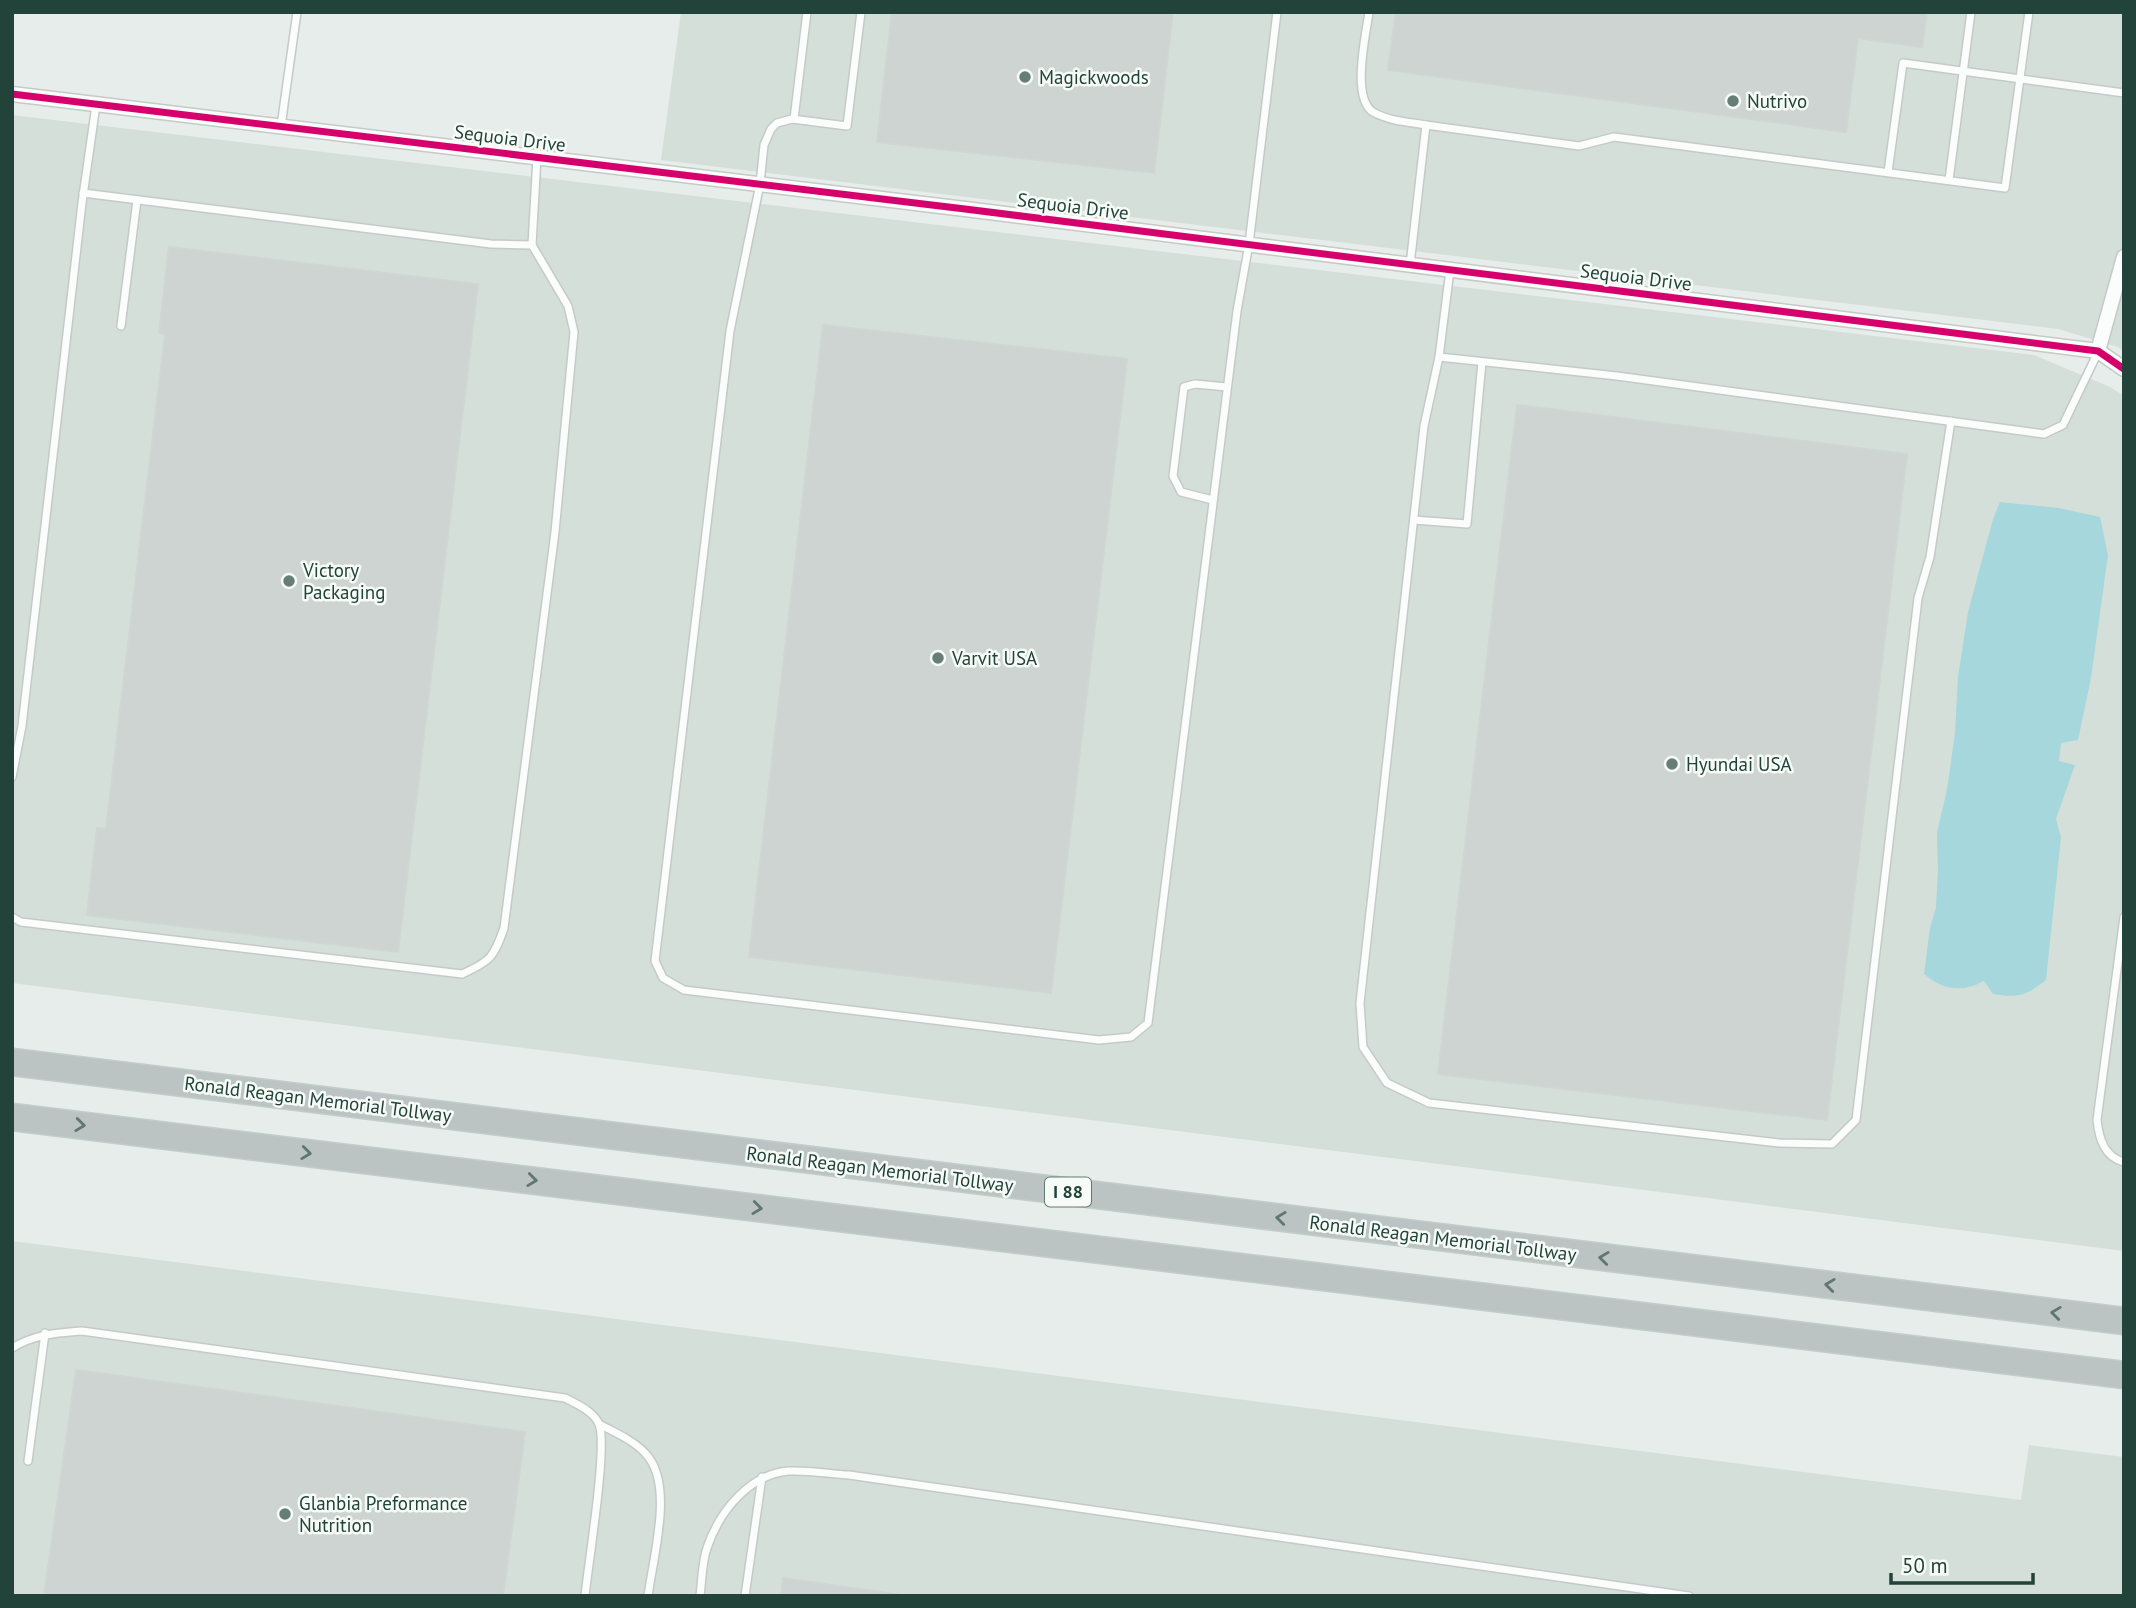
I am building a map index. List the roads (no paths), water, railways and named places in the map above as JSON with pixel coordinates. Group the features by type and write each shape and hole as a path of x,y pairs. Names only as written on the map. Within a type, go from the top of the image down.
{"highway":[{"name":"Ronald Reagan Memorial Tollway","path":"12,1062 2124,1321"},
{"path":"12,1117 2124,1375"}],"street":[{"name":"Sequoia Drive","path":"12,94 1249,244 2098,351 2124,369"},
{"path":"2098,351 2124,257"}],"lane":[{"path":"281,126 297,12"},
{"path":"794,119 807,12"},
{"path":"861,12 847,126 783,120 777,123 767,137 730,331 655,961 663,978 684,990 1099,1040 1131,1037 1148,1023 1227,387 1249,244 1277,12"},
{"path":"1369,12 1361,92 1370,110 1392,120 1580,146 1614,137 2005,188 2029,12"},
{"path":"1949,180 1971,12"},
{"path":"1888,173 1903,63 2124,93"},
{"path":"12,778 22,726 83,194 96,104"},
{"path":"1410,265 1426,125"},
{"path":"12,917 21,922 35,924 463,974 487,963 496,952 504,928 555,532 574,332 568,306 531,245 537,157"},
{"path":"83,194 491,244 531,245"},
{"path":"121,326 137,200"},
{"path":"1450,270 1439,357 1424,426 1360,1003 1363,1047 1387,1083 1429,1103 1779,1143 1832,1144 1856,1120 1917,598 1930,557 1951,421"},
{"path":"1439,357 1617,376 2044,434 2063,425 2098,351"},
{"path":"1414,520 1467,524 1482,362"},
{"path":"1213,500 1181,492 1173,476 1180,413 1184,387 1195,384 1227,387"},
{"path":"2124,917 2097,1120 2099,1138 2108,1153 2124,1163"},
{"path":"12,1348 28,1338 46,1333 82,1331 565,1398 584,1407 599,1424 626,1438 646,1453 660,1477 660,1511 648,1596"},
{"path":"28,1461 46,1333"},
{"path":"585,1596 602,1450 599,1424"},
{"path":"699,1596 706,1550 720,1518 743,1492 762,1477 789,1471 849,1475 1689,1596"},
{"path":"746,1596 762,1477"}],"water":[{"path":"2000,502 2059,508 2100,517 2108,555 2091,678 2078,740 2061,743 2059,761 2075,765 2056,819 2061,837 2046,980 2027,993 2009,996 1993,994 1984,981 1968,987 1953,988 1938,984 1924,974 1930,928 1936,907 1937,832 1947,790 1955,733 1958,677 1968,612"}],"place":[{"name":"Magickwoods","path":"1025,77"},
{"name":"Nutrivo","path":"1733,101"},
{"name":"Victory Packaging","path":"289,581"},
{"name":"Varvit USA","path":"938,658"},
{"name":"Hyundai USA","path":"1672,764"},
{"name":"Glanbia Preformance Nutrition","path":"285,1514"}]}
